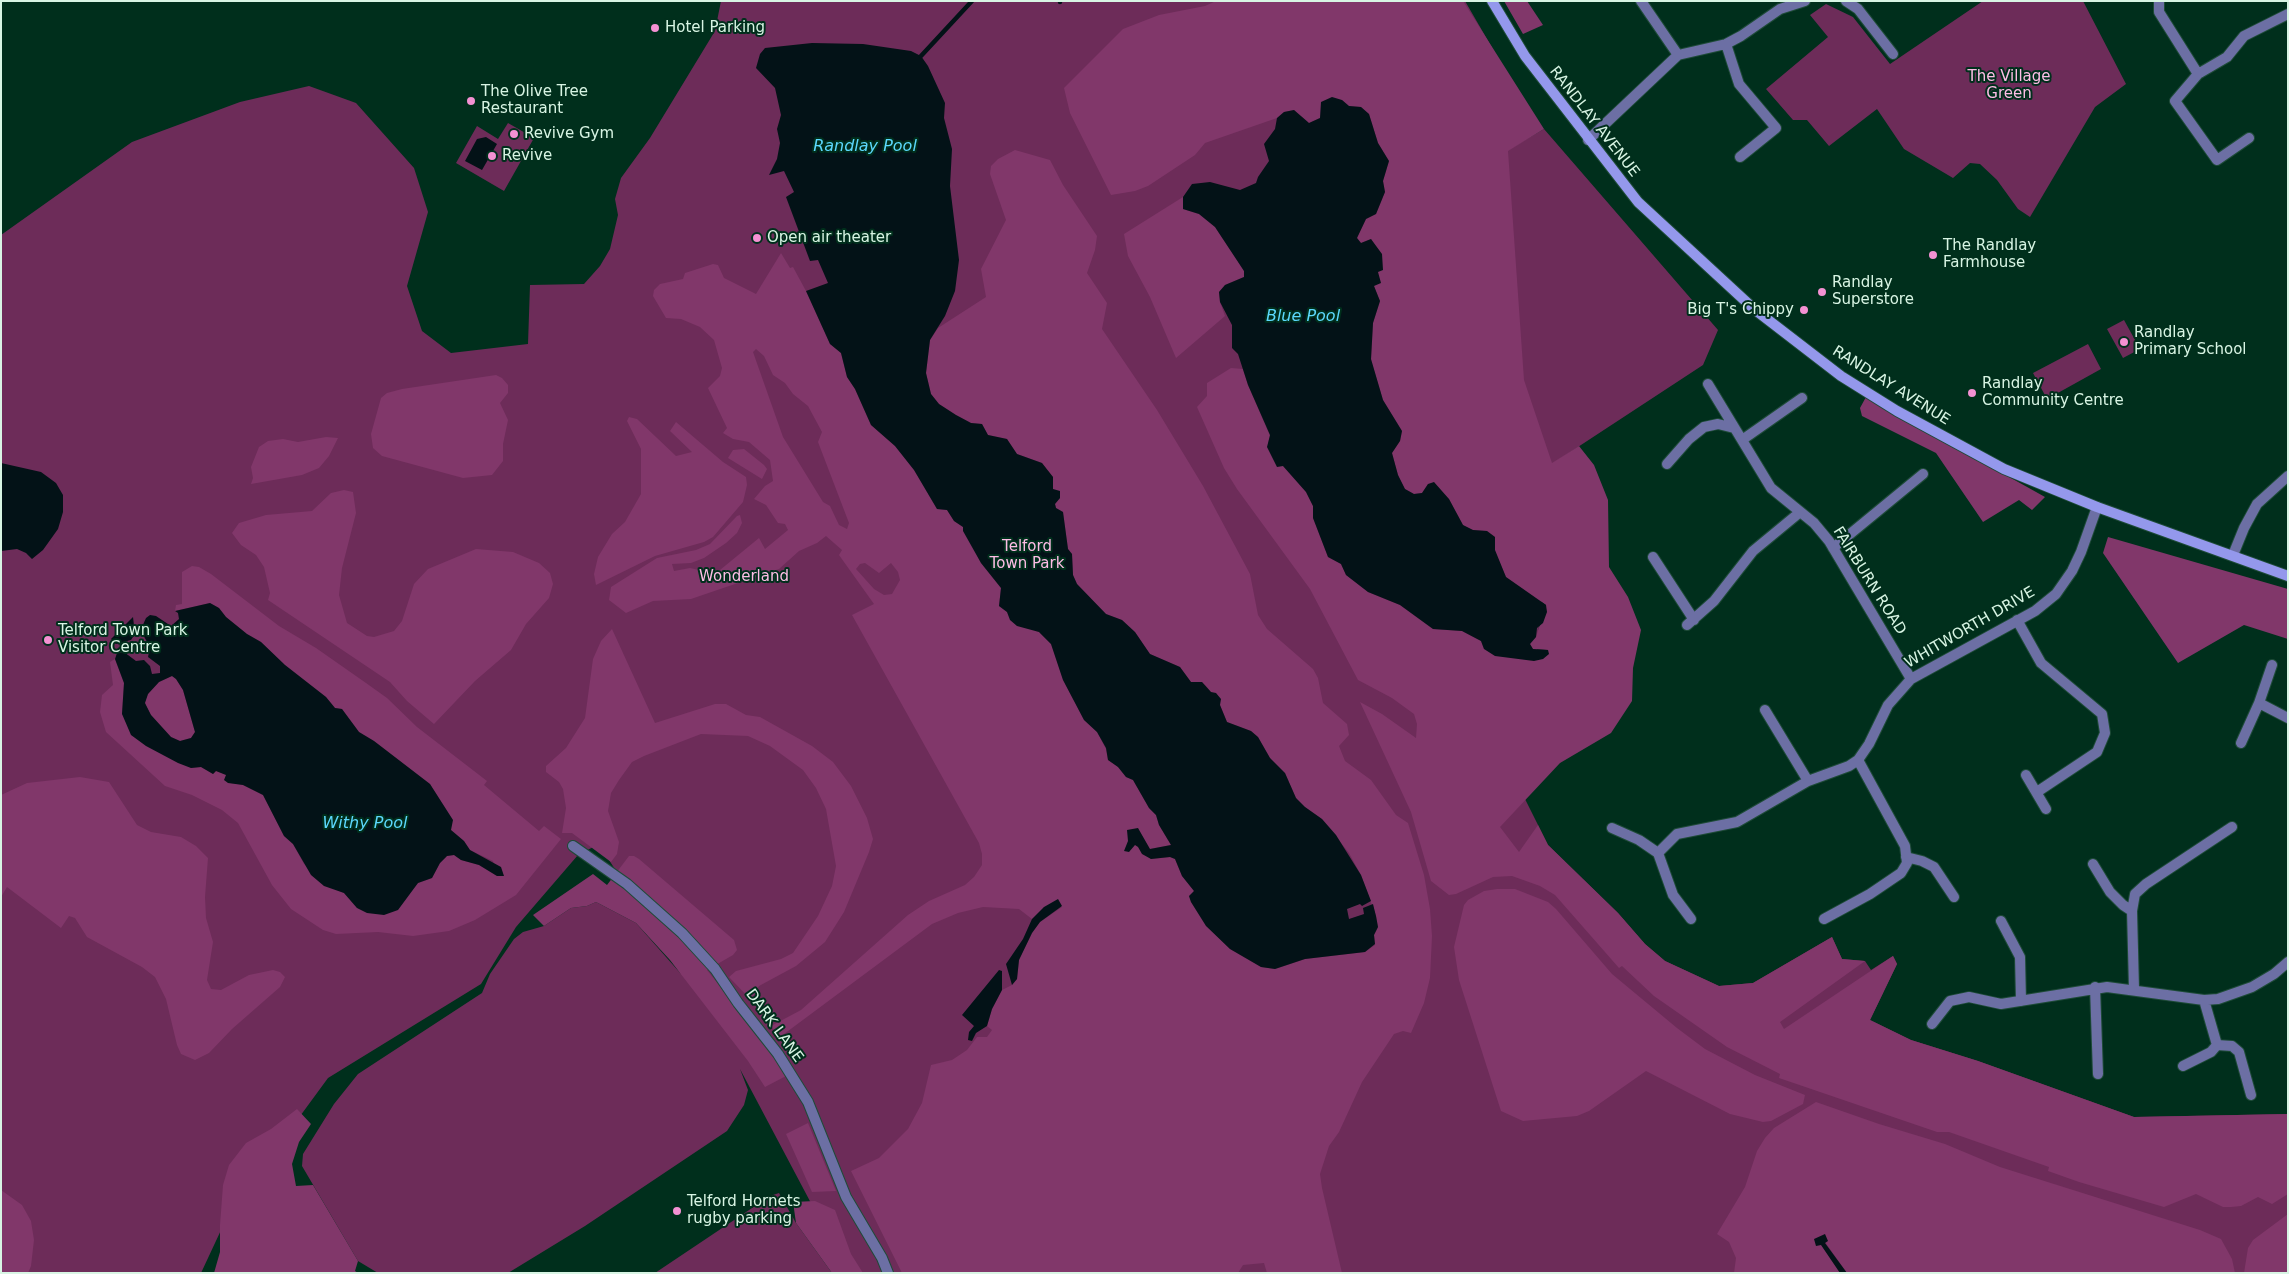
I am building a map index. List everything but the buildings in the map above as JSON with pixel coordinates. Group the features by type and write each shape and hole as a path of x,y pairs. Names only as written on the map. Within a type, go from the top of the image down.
{"street":[{"name":"RANDLAY AVENUE","path":"1492,1 1525,56 1588,140 1638,202 1754,309 1841,376 1897,411 2004,469 2097,507 2288,576"},
{"path":"1640,1 1678,56"},
{"path":"1588,140 1678,56 1726,44 1741,36 1777,5 1805,1"},
{"path":"1846,1 1858,8 1893,54"},
{"path":"2159,1 2159,12 2198,74"},
{"path":"2249,138 2217,160 2175,102 2198,74 2227,57 2244,36 2287,17"},
{"path":"1726,44 1740,84 1776,128 1740,157"},
{"name":"FAIRBURN ROAD","path":"1708,384 1771,488 1814,523 1833,548 1911,679"},
{"path":"1742,440 1802,398"},
{"path":"1667,464 1689,439 1704,427 1718,424 1734,428"},
{"path":"1833,548 1923,474"},
{"path":"2233,555 2244,528 2257,504 2288,476"},
{"name":"WHITWORTH DRIVE","path":"1858,760 1888,705 1911,679 2047,602 2064,583 2081,552 2097,507"},
{"path":"1653,557 1690,622 1714,601 1753,551 1799,512"},
{"path":"2018,620 2041,662 2102,714 2105,732 2097,752 2037,792"},
{"path":"2241,744 2259,703 2272,665"},
{"path":"2259,703 2288,718"},
{"path":"1765,710 1808,781"},
{"path":"1658,853 1676,834 1737,822 1808,781 1849,766 1858,760 1905,846 1907,863 1901,873 1870,894 1824,919"},
{"path":"2026,775 2046,808"},
{"path":"2134,989 2132,911 2136,894 2146,884 2232,827"},
{"path":"1612,828 1639,840 1658,853 1673,895 1690,919"},
{"name":"DARK LANE","path":"573,846 628,884 682,933 715,969 738,1003 778,1054 808,1102 842,1188 882,1258 888,1273"},
{"path":"1906,857 1922,861 1934,867 1954,897"},
{"path":"2093,864 2110,892 2122,905 2132,911"},
{"path":"2001,921 2020,957 2021,1001"},
{"path":"1932,1024 1950,1001 1969,997 2001,1004 2094,987 2134,989 2204,1000 2241,992 2274,974 2288,962"},
{"path":"2094,987 2098,1074"},
{"path":"2204,1000 2217,1045"},
{"path":"2183,1066 2211,1052 2217,1045"},
{"path":"2217,1045 2232,1046 2239,1052 2251,1095"}],"green space":[{"name":"Telford Town Park","path":"721,1 1465,1 1498,58 1508,150 1544,129 1718,330 1703,365 1552,464 1525,799 1548,845 1618,913 1645,944 1665,961 1719,986 1753,983 1832,937 1842,959 1865,961 1871,970 1893,956 1897,964 1870,1020 1911,1040 1978,1061 2134,1117 2288,1114 2288,1273 848,1273 740,1069 748,1090 744,1105 727,1131 585,1226 508,1273 378,1273 358,1261 302,1166 303,1154 334,1104 358,1074 482,993 490,974 514,939 523,932 544,926 571,908 587,906 596,902 636,923 681,974 599,844 578,855 516,927 481,984 328,1078 229,1213 201,1273 1,1273 1,235 132,142 240,102 309,86 356,103 414,168 428,212 407,286 422,331 451,353 528,344 530,285 584,284 600,266 610,249 618,215 615,199 621,178 650,138 715,31"},
{"path":"1216,1 1463,1 1544,129 1508,151 1524,380 1552,463 1579,446 1594,465 1608,500 1609,567 1628,597 1641,630 1633,668 1632,701 1611,733 1560,763 1500,827 1519,852 1538,825 1548,845 1618,913 1645,944 1665,961 1719,986 1753,983 1832,937 1842,959 1865,961 1780,1022 1784,1029 1893,956 1897,964 1870,1020 1911,1040 1978,1061 2134,1117 2288,1114 2288,1194 2272,1204 2258,1197 2241,1206 2223,1207 2196,1194 2164,1207 2079,1182 2048,1171 2049,1167 1949,1132 1937,1132 1779,1078 1780,1074 1727,1047 1654,996 1622,966 1619,968 1555,895 1540,886 1512,876 1493,877 1456,894 1449,895 1431,881 1411,812 1360,702 1382,714 1416,738 1417,724 1414,714 1392,698 1358,680 1310,589 1237,489 1224,468 1197,407 1207,396 1207,383 1231,368 1243,369 1283,466 1306,492 1313,506 1313,518 1328,557 1341,564 1346,575 1368,592 1400,605 1433,629 1462,631 1481,641 1484,649 1548,650 1533,649 1530,644 1536,637 1546,605 1506,577 1494,550 1495,537 1487,531 1473,530 1463,525 1449,499 1428,484 1422,493 1414,494 1405,489 1398,475 1392,453 1400,441 1402,431 1383,400 1371,360 1373,323 1380,301 1374,286 1378,272 1377,249 1371,239 1361,243 1357,238 1366,219 1376,214 1385,192 1383,181 1389,161 1378,143 1369,114 1361,107 1349,106 1342,100 1320,118 1309,123 1294,110 1284,112 1277,118 1205,143 1195,155 1148,186 1135,191 1111,195 1070,113 1064,88 1123,29 1159,15 1205,6"},
{"path":"1504,1 1527,1 1543,25 1523,34"},
{"name":"The Village Green","path":"1983,1 2083,1 2126,84 2095,107 2030,217 2018,209 1997,180 1980,164 1970,163 1953,178 1904,149 1877,109 1829,146 1807,120 1793,120 1766,89 1828,37 1810,15 1826,4 1853,17 1890,64"},
{"name":"Revive","path":"508,123 534,138 504,191 456,163 477,126 498,139"},
{"name":"Wonderland","path":"1015,150 1050,160 1063,185 1097,236 1095,250 1087,273 1107,303 1102,329 1157,410 1203,486 1250,574 1258,615 1267,629 1313,669 1318,678 1323,703 1347,724 1349,735 1339,746 1345,761 1371,780 1396,815 1408,823 1424,875 1430,909 1432,936 1430,978 1424,1003 1411,1033 1403,1031 1394,1034 1362,1082 1339,1132 1329,1146 1320,1174 1342,1273 1267,1273 1264,1263 1243,1265 1238,1273 902,1273 851,1171 879,1158 908,1129 922,1103 931,1065 952,1060 967,1050 977,1037 987,1037 992,1030 987,1026 992,1009 1002,990 1012,985 1017,979 1019,960 1032,933 1040,922 1062,907 1044,907 1032,919 1019,909 983,907 958,913 932,924 780,1037 771,1026 801,1010 908,915 929,901 965,885 974,877 982,865 979,843 852,615 874,604 839,555 842,550 826,536 817,543 799,551 779,569 691,599 653,601 626,613 609,600 611,587 657,558 696,550 710,544 737,516 740,515 742,523 737,533 726,543 704,558 691,563 672,564 674,571 690,568 708,572 720,570 759,538 765,549 788,530 785,524 778,523 766,505 754,499 765,486 773,481 770,460 749,442 733,439 723,433 727,428 708,388 720,376 722,368 714,340 700,327 681,319 666,318 653,296 654,290 660,284 683,279 685,273 713,264 718,265 724,278 756,294 781,253 790,268 793,267 806,291 830,344 841,353 847,377 855,389 871,425 895,446 914,470 937,509 947,510 954,521 963,527 981,563 1001,588 999,606 1007,612 1011,620 1039,632 1051,644 1063,680 1084,720 1097,732 1106,749 1108,760 1118,767 1126,777 1133,780 1149,808 1156,815 1159,825 1171,845 1150,849 1128,830 1128,841 1138,846 1151,859 1170,857 1175,859 1182,876 1194,891 1189,896 1191,902 1206,925 1230,949 1261,967 1275,969 1305,959 1365,952 1375,945 1374,935 1378,927 1376,916 1361,875 1349,853 1322,819 1296,798 1285,773 1270,758 1258,737 1251,731 1227,722 1220,705 1202,682 1191,682 1180,667 1150,654 1135,632 1122,620 1106,614 1077,584 1073,575 1072,554 1068,549 1063,512 1056,508 1055,504 1060,498 1053,489 1053,477 1042,463 1017,454 1007,439 988,435 982,424 971,423 956,415 939,404 931,394 926,373 930,340 938,328 986,297 981,269 1006,220 990,174 991,166 998,159","holes":["756,349 764,356 773,375 785,383 793,394 808,406 822,432 818,442 849,523 847,529 839,525 830,506 823,502 783,437 753,352","865,563 879,573 891,563 898,572 900,580 892,594 884,595 874,589 856,569 860,564"]},
{"path":"1183,197 1183,209 1199,214 1215,227 1244,271 1244,277 1225,285 1219,292 1225,316 1176,358 1150,297 1128,256 1124,234"},
{"path":"2124,320 2140,349 2123,358 2107,329"},
{"path":"2088,344 2101,369 2047,399 2033,373"},
{"path":"496,375 502,378 508,385 508,393 500,403 508,420 503,444 503,461 492,475 463,478 382,456 373,448 371,434 381,398 387,393 402,389"},
{"path":"1866,397 2045,497 2032,510 2019,500 1983,522 1936,453 1862,416 1860,408"},
{"path":"629,417 637,419 676,456 692,452 670,431 676,422 723,462 746,477 747,485 743,502 713,537 704,542 655,556 596,585 594,574 598,557 612,534 625,522 641,494 641,449 627,421"},
{"path":"326,437 338,438 329,456 319,468 302,475 251,484 253,478 251,467 259,447 268,441 283,439 298,442"},
{"path":"744,449 767,469 762,479 728,458 733,450"},
{"path":"344,490 353,492 356,513 342,568 339,595 347,623 367,636 374,637 394,631 402,621 414,584 428,569 476,549 513,552 539,563 550,573 553,584 549,598 526,624 511,650 475,681 434,724 407,701 390,682 268,600 270,593 264,567 256,555 241,545 232,533 239,523 266,515 312,511 331,493"},
{"path":"2108,537 2288,589 2288,639 2244,625 2178,663 2103,553"},
{"path":"192,566 199,567 211,574 279,626 316,648 387,698 417,727 487,781 484,785 539,831 544,826 561,839 516,895 475,920 449,931 413,936 378,932 336,934 323,930 291,909 272,885 238,823 222,810 192,795 165,786 106,732 100,712 102,695 113,685 110,662 115,659 124,683 122,714 191,768 201,767 213,774 216,771 227,775 231,783 243,785 263,795 284,836 293,844 304,864 335,889 344,893 357,908 412,890 418,883 432,878 440,863 447,856 454,855 461,860 479,865 497,876 493,861 470,850 464,841 451,830 445,809 430,784 374,741 359,732 342,709 335,708 326,697 285,665 261,642 247,634 226,617 219,608 210,603 175,611 176,605 182,604 182,572"},
{"path":"612,629 655,723 715,704 726,704 746,715 760,717 812,746 833,762 851,786 867,818 873,839 869,852 844,912 825,942 796,966 759,986 751,1000 729,977 736,971 781,959 793,953 818,916 832,886 836,866 826,809 816,788 803,770 770,746 748,736 701,734 632,762 619,780 611,793 608,811 619,842 617,854 611,862 572,833 562,833 566,808 563,789 559,782 546,772 546,766 566,748 585,718 593,659 601,641"},
{"path":"172,676 183,690 195,732 191,738 180,741 171,737 151,715 144,703 148,694 159,682"},
{"path":"80,777 109,782 137,825 151,832 181,837 196,846 208,858 205,897 206,918 213,942 207,980 211,989 221,990 249,975 273,970 280,972 285,977 280,987 232,1029 209,1053 195,1060 181,1054 166,999 155,977 142,967 87,937 75,918 69,916 61,928 7,887 1,897 1,795 27,783"},
{"path":"629,856 639,859 734,940 737,950 733,955 707,970 768,1047 786,1076 765,1087 748,1061 670,960 636,923 596,902 587,906 571,908 544,926 533,915 593,874 607,885"},
{"path":"1515,889 1548,902 1612,974 1677,1028 1705,1049 1755,1075 1805,1095 1803,1104 1771,1121 1763,1122 1730,1114 1646,1071 1589,1111 1577,1116 1523,1121 1501,1111 1459,980 1454,947 1464,905 1468,900 1484,891"},
{"path":"1816,1102 1945,1144 2000,1167 2200,1230 2221,1239 2232,1259 2235,1273 1847,1273 1825,1242 1816,1245 1821,1244 1840,1273 1734,1273 1736,1258 1729,1242 1717,1234 1745,1187 1757,1151 1765,1138 1774,1128"},
{"path":"297,1109 311,1124 299,1142 292,1164 296,1186 313,1185 358,1261 355,1271 358,1273 214,1273 220,1252 223,1185 229,1165 246,1143 271,1129"},
{"path":"808,1123 836,1191 812,1192 786,1134"},
{"path":"1,1190 22,1205 31,1221 34,1240 31,1266 28,1273 1,1273"},
{"path":"779,1193 796,1223 832,1273 655,1273 770,1196"},
{"path":"815,1201 835,1210 851,1254 863,1273 832,1273 796,1223 793,1202"},
{"path":"2288,1214 2288,1273 2244,1273 2248,1248 2253,1240"}],"water":[{"name":"Randlay Pool","path":"812,43 863,44 911,51 921,56 928,66 945,103 944,118 952,149 950,186 959,260 955,291 945,316 930,340 926,373 931,394 939,404 956,415 971,423 982,424 988,435 1007,439 1017,454 1042,463 1053,477 1053,489 1060,491 1060,498 1055,504 1056,508 1063,512 1068,549 1072,554 1073,575 1077,584 1106,614 1122,620 1135,632 1150,654 1180,667 1191,682 1202,682 1211,692 1216,693 1221,699 1220,705 1227,722 1251,731 1258,737 1270,758 1285,773 1296,798 1322,819 1336,835 1361,875 1371,901 1362,906 1360,904 1347,909 1349,919 1364,914 1363,908 1373,904 1376,916 1378,927 1374,935 1375,944 1365,952 1305,959 1275,969 1261,967 1230,949 1206,926 1191,902 1189,896 1194,891 1182,876 1175,859 1170,857 1151,859 1142,854 1135,845 1129,852 1124,851 1128,841 1127,830 1138,828 1150,849 1171,845 1159,825 1156,815 1149,808 1133,780 1126,777 1118,767 1108,760 1106,748 1097,732 1084,720 1063,680 1051,644 1039,632 1017,626 1010,620 1007,612 999,606 1001,588 981,563 963,531 963,527 954,521 947,510 937,509 914,470 895,446 871,425 855,389 847,377 841,353 830,344 806,291 828,283 818,260 810,261 786,197 794,192 784,171 769,175 777,159 780,143 777,129 781,115 775,88 756,68 760,54 765,48"},
{"name":"Blue Pool","path":"1332,97 1342,100 1349,106 1361,107 1369,114 1378,143 1389,161 1383,181 1385,192 1376,214 1366,219 1357,238 1361,243 1371,239 1382,254 1383,270 1378,272 1381,283 1374,286 1380,301 1373,323 1371,359 1383,400 1402,431 1400,441 1392,453 1398,475 1405,489 1414,494 1422,493 1428,484 1434,482 1449,499 1463,525 1473,530 1487,531 1495,537 1495,550 1506,577 1546,605 1547,612 1543,623 1537,628 1536,637 1530,644 1533,649 1548,650 1549,654 1543,659 1534,661 1495,656 1484,649 1481,641 1462,631 1433,629 1400,605 1368,592 1346,575 1341,564 1328,557 1313,518 1313,506 1306,492 1283,466 1277,467 1267,447 1270,435 1248,385 1238,354 1232,348 1232,325 1220,302 1219,292 1225,285 1244,277 1244,271 1215,227 1199,214 1183,209 1183,197 1192,184 1210,182 1240,190 1256,183 1269,161 1264,144 1275,129 1277,118 1284,112 1294,110 1309,123 1320,118 1321,102"},
{"path":"486,137 497,144 482,170 465,161 477,139"},
{"path":"1,463 41,472 56,483 63,495 63,512 58,529 43,550 32,559 26,553 17,549 1,551"},
{"name":"Withy Pool","path":"210,603 219,608 226,617 247,634 261,642 285,665 326,697 335,708 342,709 359,732 374,741 430,784 453,820 451,830 464,841 470,850 501,867 504,876 497,876 479,865 461,860 454,855 447,856 440,863 432,878 418,883 398,910 384,915 367,913 357,908 344,893 324,886 311,875 293,844 284,836 263,795 243,785 228,783 224,780 226,775 216,771 213,774 201,767 191,768 178,763 146,746 131,735 122,714 124,683 115,659 117,653 124,652 136,661 144,660 150,666 152,674 160,673 160,666 148,657 150,647 142,633 142,627 146,618 150,615 156,616 171,626 179,619 178,613 175,611","holes":["172,676 183,690 195,732 191,738 180,741 171,737 151,715 145,703 148,694 159,682"]},
{"path":"133,617 135,634 131,640 116,644 111,639"},
{"path":"1058,899 1062,906 1040,922 1032,933 1019,960 1017,979 1012,985 1006,964 1023,939 1032,919 1044,907"},
{"path":"999,970 1002,971 1002,990 992,1009 987,1026 976,1033 972,1041 968,1040 969,1032 974,1026 962,1015"},
{"path":"1825,1234 1828,1241 1825,1243 1847,1273 1840,1273 1821,1245 1816,1246 1814,1239"}],"waterway":[{"path":"921,56 972,1"}],"place":[{"name":"Hotel Parking","path":"655,28"},
{"name":"The Olive Tree Restaurant","path":"471,101"},
{"name":"Revive Gym","path":"514,134"},
{"name":"Revive","path":"492,156"},
{"name":"Open air theater","path":"757,238"},
{"name":"The Randlay Farmhouse","path":"1933,255"},
{"name":"Randlay Superstore","path":"1822,292"},
{"name":"Big T's Chippy","path":"1804,310"},
{"name":"Randlay Primary School","path":"2124,342"},
{"name":"Randlay Community Centre","path":"1972,393"},
{"name":"Telford Town Park Visitor Centre","path":"48,640"},
{"name":"Telford Hornets rugby parking","path":"677,1211"}]}
